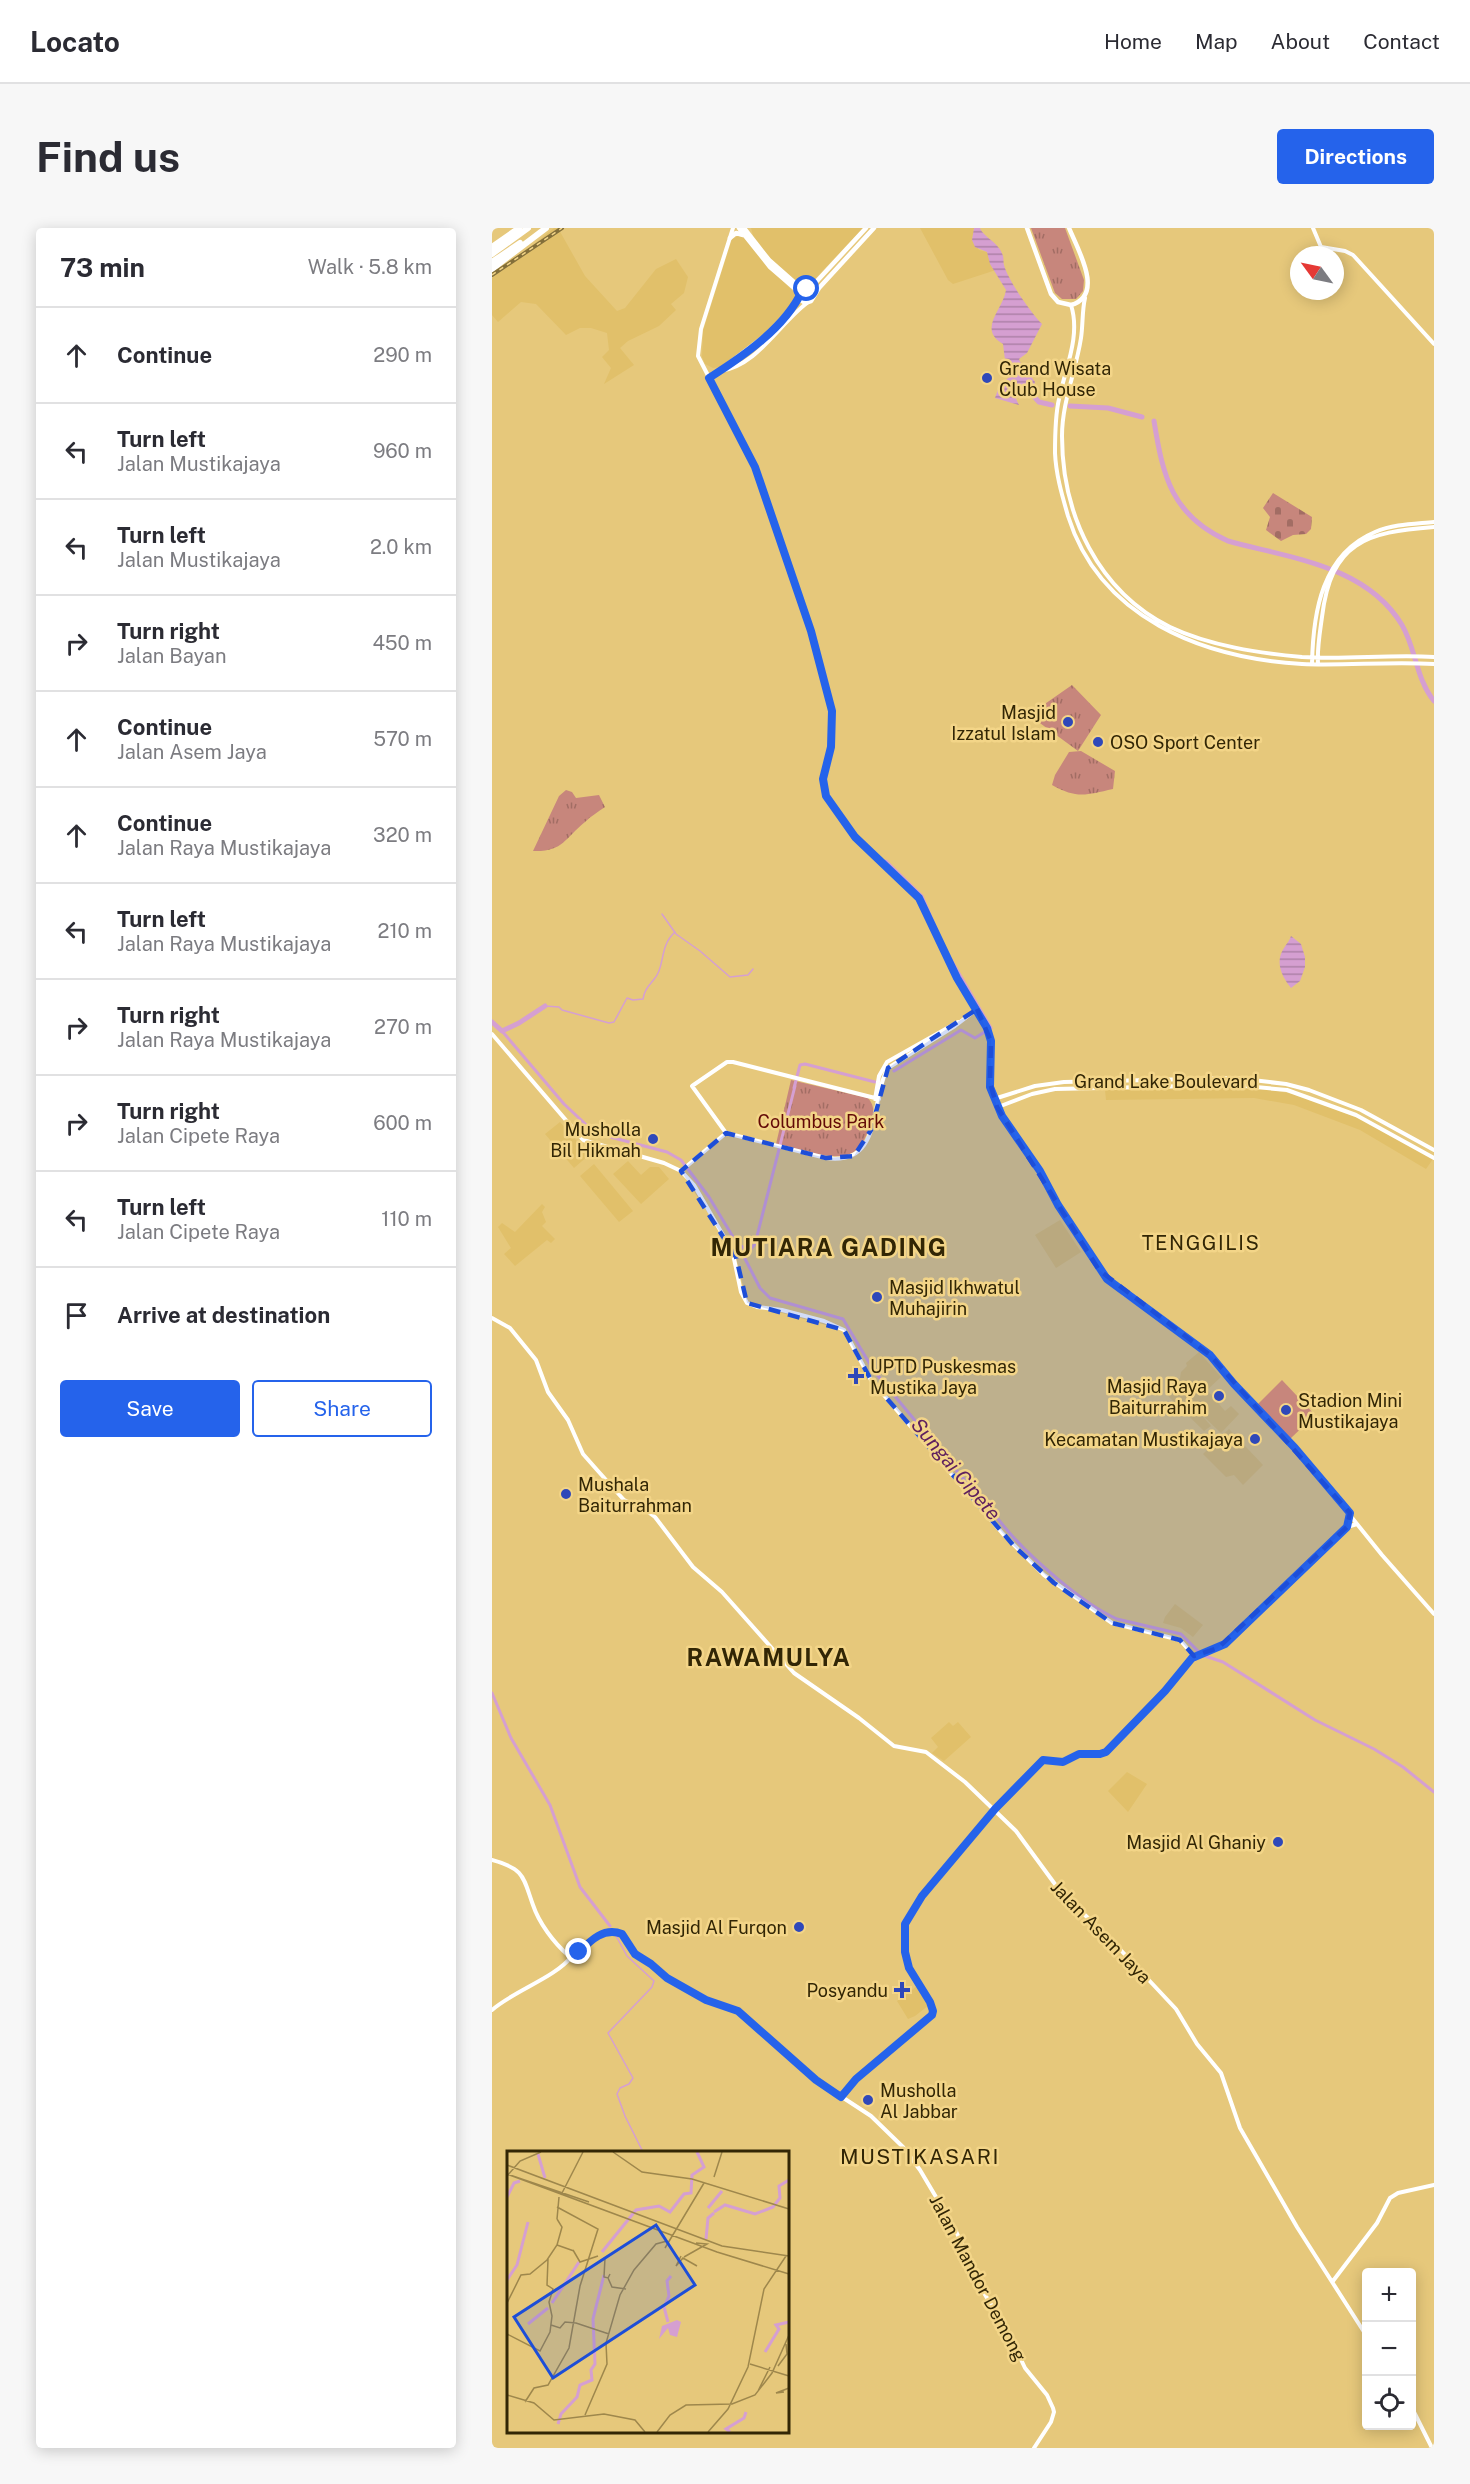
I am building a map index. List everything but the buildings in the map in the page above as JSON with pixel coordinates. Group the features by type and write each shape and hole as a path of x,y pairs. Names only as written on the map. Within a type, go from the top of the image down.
{"highway":[{"path":"492,248 520,228"},
{"path":"492,254 528,228"},
{"path":"492,262 545,228"},
{"path":"492,269 545,228"}],"main road":[{"path":"733,228 703,321 698,356 755,467 811,631 832,711 831,747 823,779 826,796 855,837 919,898 957,978 988,1030 992,1046 990,1083 997,1107 1040,1171 1078,1237 1107,1279 1210,1355 1234,1384 1295,1448 1434,1614"},
{"path":"739,228 770,267 803,293 813,295"},
{"path":"744,228 769,260 803,293"},
{"path":"720,371 730,370 738,365 774,336 812,300 813,295 866,228"},
{"path":"709,378 770,332 803,293 874,228"},
{"path":"1027,228 1051,294 1058,302 1072,308 1083,309"},
{"path":"1070,228 1089,288 1085,298 1081,337 1064,412 1064,472 1075,518 1096,561 1113,583 1132,603 1169,626 1189,634 1246,649 1315,657 1434,657"},
{"path":"1313,228 1321,247 1345,251 1353,255 1434,344"},
{"path":"730,238 736,233 743,235"},
{"path":"803,293 801,301 807,303"},
{"path":"1072,308 1085,298"},
{"path":"796,304 801,308"},
{"path":"1072,308 1074,335 1058,403 1055,456 1063,502 1077,540 1091,566 1098,577 1129,608 1182,637 1240,655 1312,664 1434,664"},
{"path":"770,332 774,336"},
{"path":"1312,664 1315,657 1322,592 1330,572 1354,543 1376,531 1398,525 1434,524"},
{"path":"1335,565 1350,550 1371,537 1398,529 1434,524"},
{"path":"1315,657 1318,663"},
{"path":"877,1098 730,1061 700,1080 698,1096 726,1134 826,1158 848,1158 857,1154 865,1144 871,1130 876,1108 877,1098 879,1076 887,1062 959,1022 977,1009"},
{"path":"492,1034 583,1140 682,1170 694,1185 734,1254 746,1300 757,1307 782,1310 824,1321 844,1330 871,1380 994,1524 1036,1568 1106,1620 1180,1640 1196,1655"},
{"name":"Grand Lake Boulevard","path":"994,1099 1030,1088 1064,1082 1235,1078 1286,1084 1326,1096 1361,1110 1434,1150"},
{"name":"Grand Lake Boulevard","path":"997,1107 1032,1094 1055,1089 1234,1085 1287,1090 1356,1115 1434,1158"},
{"path":"1030,1088 1028,1092 1032,1094"},
{"path":"1324,1102 1326,1096"},
{"path":"1399,1138 1402,1131"},
{"path":"682,1170 726,1134"},
{"name":"Jalan Asem Jaya","path":"492,1318 510,1328 536,1360 548,1392 568,1420 583,1454 598,1472 624,1500 655,1517 693,1567 722,1592 801,1680 859,1718 894,1746 920,1749 931,1755 995,1807 1016,1831 1057,1888 1115,1944 1182,2016 1195,2040 1221,2073 1237,2122 1264,2172 1362,2328"},
{"path":"1347,1527 1350,1513"},
{"path":"841,2097 856,2079 932,2015 930,2002 909,1968 905,1952 905,1924 922,1896 995,1807 1043,1760 1063,1762 1079,1754 1106,1752 1196,1655 1225,1644 1347,1527 1357,1524"},
{"path":"492,1860 511,1867 524,1879 534,1908 548,1933 565,1953 572,1956 560,1968 492,2010"},
{"name":"Jalan Mandor Demong","path":"572,1956 600,1934 620,1933 635,1954 667,1978 706,2000 738,2011 816,2080 878,2123 903,2147 920,2170 955,2229 984,2294 1009,2334 1027,2371 1050,2401 1054,2415 1034,2448"},
{"path":"1334,2282 1377,2223 1390,2198 1398,2193 1434,2185"},
{"path":"1416,2416 1432,2448"}],"highlighted area":[{"path":"977,1009 991,1041 990,1083 997,1107 1099,1270 1210,1355 1350,1513 1347,1527 1218,1648 1194,1656 1180,1640 1112,1623 1054,1583 1014,1546 871,1380 844,1330 747,1303 736,1257 681,1171 726,1133 826,1158 854,1156 871,1130 888,1068"}],"shaded area":[{"path":"554,228 558,228 585,276 617,311 625,308 656,269 676,259 688,277 684,293 671,304 676,310 659,326 628,341 620,348 634,365 604,384 611,368 602,357 609,350 607,333 591,328 580,328 566,335 536,304 521,302 498,322 492,315 492,278"},
{"path":"751,228 863,228 810,284 800,286 766,254 754,239"},
{"path":"920,228 974,228 972,240 979,250 987,252 992,267 996,270 953,284 948,280"},
{"path":"974,228 980,228 999,247 1010,279 1042,324 1027,353 1019,359 1021,364 1026,363 1038,367 1032,378 1035,382 1030,397 1020,395 1016,399 1019,405 995,398 1000,384 1011,376 1005,360 1003,344 992,332 994,319 1006,290 990,264 987,252 975,247 972,240"},
{"path":"742,236 796,295 795,301 764,333 720,367 713,368 705,364 702,357 703,331 732,239"},
{"path":"1291,936 1301,944 1305,967 1300,981 1291,988 1283,975 1280,959"},
{"path":"1255,1087 1299,1095 1365,1121 1433,1159 1426,1169 1360,1130 1294,1105 1254,1098 1106,1100 1105,1090"},
{"path":"560,1122 589,1155 574,1168 545,1134"},
{"path":"628,1161 641,1175 650,1167 659,1167 669,1179 641,1204 613,1174"},
{"path":"594,1164 633,1211 619,1222 580,1176"},
{"path":"542,1204 545,1207 542,1212 546,1222 542,1226 555,1239 551,1243 547,1240 515,1266 504,1254 511,1248 498,1227 502,1223 515,1232"},
{"path":"1060,1220 1081,1252 1056,1268 1035,1235"},
{"path":"1199,1352 1221,1377 1207,1390 1225,1411 1231,1406 1239,1414 1221,1433 1199,1412 1211,1426 1204,1431 1165,1393 1180,1378 1181,1372 1187,1366 1186,1363"},
{"path":"1229,1429 1263,1465 1243,1485 1234,1475 1226,1477 1203,1454"},
{"path":"1175,1604 1203,1625 1193,1637 1181,1628 1163,1623"},
{"path":"949,1722 953,1726 958,1722 971,1737 944,1761 932,1753 938,1747 931,1738"},
{"path":"1127,1772 1147,1784 1128,1812 1108,1791"},
{"path":"917,1986 929,2005 908,2019 897,2001"}],"green space":[{"path":"1031,228 1065,228 1084,280 1083,291 1076,299 1062,299 1055,293"},
{"path":"1273,493 1312,517 1311,529 1306,534 1293,535 1281,541 1266,530 1270,517 1263,508"},
{"path":"1072,685 1101,715 1078,751 1029,715"},
{"path":"1081,751 1115,771 1113,789 1075,794 1052,785 1055,775 1069,752"},
{"path":"566,790 572,792 576,798 599,795 605,807 557,847 533,851 559,796"},
{"name":"Columbus Park","path":"791,1080 868,1098 871,1101 873,1111 866,1136 855,1151 848,1155 830,1156 776,1144"},
{"name":"Stadion Mini Mustikajaya","path":"1282,1380 1315,1415 1290,1439 1257,1405"}],"waterway":[{"path":"1027,389 1039,402 1052,405"},
{"path":"1070,406 1108,408 1142,417"},
{"path":"1154,421 1161,460 1173,493 1194,520 1228,541 1324,567 1368,589 1387,605 1402,625 1423,683 1434,701"},
{"path":"886,861 922,896 944,947"},
{"path":"662,914 676,934 730,977 748,975 753,969"},
{"path":"545,1006 559,1007 562,1010 609,1023 614,1022 627,998 643,999 646,990 658,973 664,950 675,932"},
{"path":"894,1071 961,1030 975,1038 991,1028 950,958"},
{"path":"492,1022 502,1031 545,1006"},
{"name":"Sungai Cipete","path":"502,1031 564,1104 595,1133 667,1152 681,1160 709,1197 760,1288 770,1298 843,1319 874,1371 1007,1530 1058,1579 1089,1603 1117,1619 1181,1634 1202,1655 1223,1662 1315,1720 1374,1749 1403,1767 1434,1792"},
{"path":"794,1088 800,1065 805,1064 875,1082"},
{"path":"738,1245 750,1250 755,1244 795,1086"},
{"path":"492,1693 511,1738 550,1805 580,1887 610,1926"},
{"path":"615,1934 627,1956 654,1981 652,1987 608,2033 633,2078 629,2084 620,2088 617,2094 642,2151"}],"railway":[{"path":"492,275 562,228"}],"place":[{"name":"Grand Wisata Club House","path":"987,378"},
{"name":"Masjid Izzatul Islam","path":"1068,722"},
{"name":"OSO Sport Center","path":"1098,742"},
{"name":"Musholla Bil Hikmah","path":"653,1139"},
{"name":"Masjid Ikhwatul Muhajirin","path":"877,1297"},
{"name":"UPTD Puskesmas Mustika Jaya","path":"856,1376"},
{"name":"Masjid Raya Baiturrahim","path":"1219,1396"},
{"name":"Stadion Mini Mustikajaya","path":"1286,1410"},
{"name":"Kecamatan Mustikajaya","path":"1255,1439"},
{"name":"Mushala Baiturrahman","path":"566,1494"},
{"name":"Masjid Al Ghaniy","path":"1278,1842"},
{"name":"Masjid Al Furqon","path":"799,1927"},
{"name":"Posyandu","path":"902,1990"},
{"name":"Musholla Al Jabbar","path":"868,2100"}],"district":[{"name":"TENGGILIS","path":"1201,1243"},
{"name":"MUTIARA GADING","path":"829,1247"},
{"name":"RAWAMULYA","path":"769,1657"},
{"name":"MUSTIKASARI","path":"920,2156"}],"route":[{"path":"579,1952 600,1934 617,1932 622,1934 632,1952 651,1964 660,1973 706,2000 738,2011 816,2080 841,2097 856,2079 931,2017 933,2011 930,2002 909,1968 905,1952 905,1924 922,1896 995,1809 1035,1765 1043,1760 1063,1762 1079,1754 1106,1752 1165,1691 1192,1658 1225,1644 1347,1527 1349,1521 1350,1513 1314,1470 1210,1355 1124,1294 1099,1270 1058,1205 1040,1171 997,1107 991,1091 991,1041 987,1028 957,978 919,898 861,844 828,801 823,779 834,729 832,711 811,631 755,467 709,378 770,332 796,304 802,291 807,289"}]}
